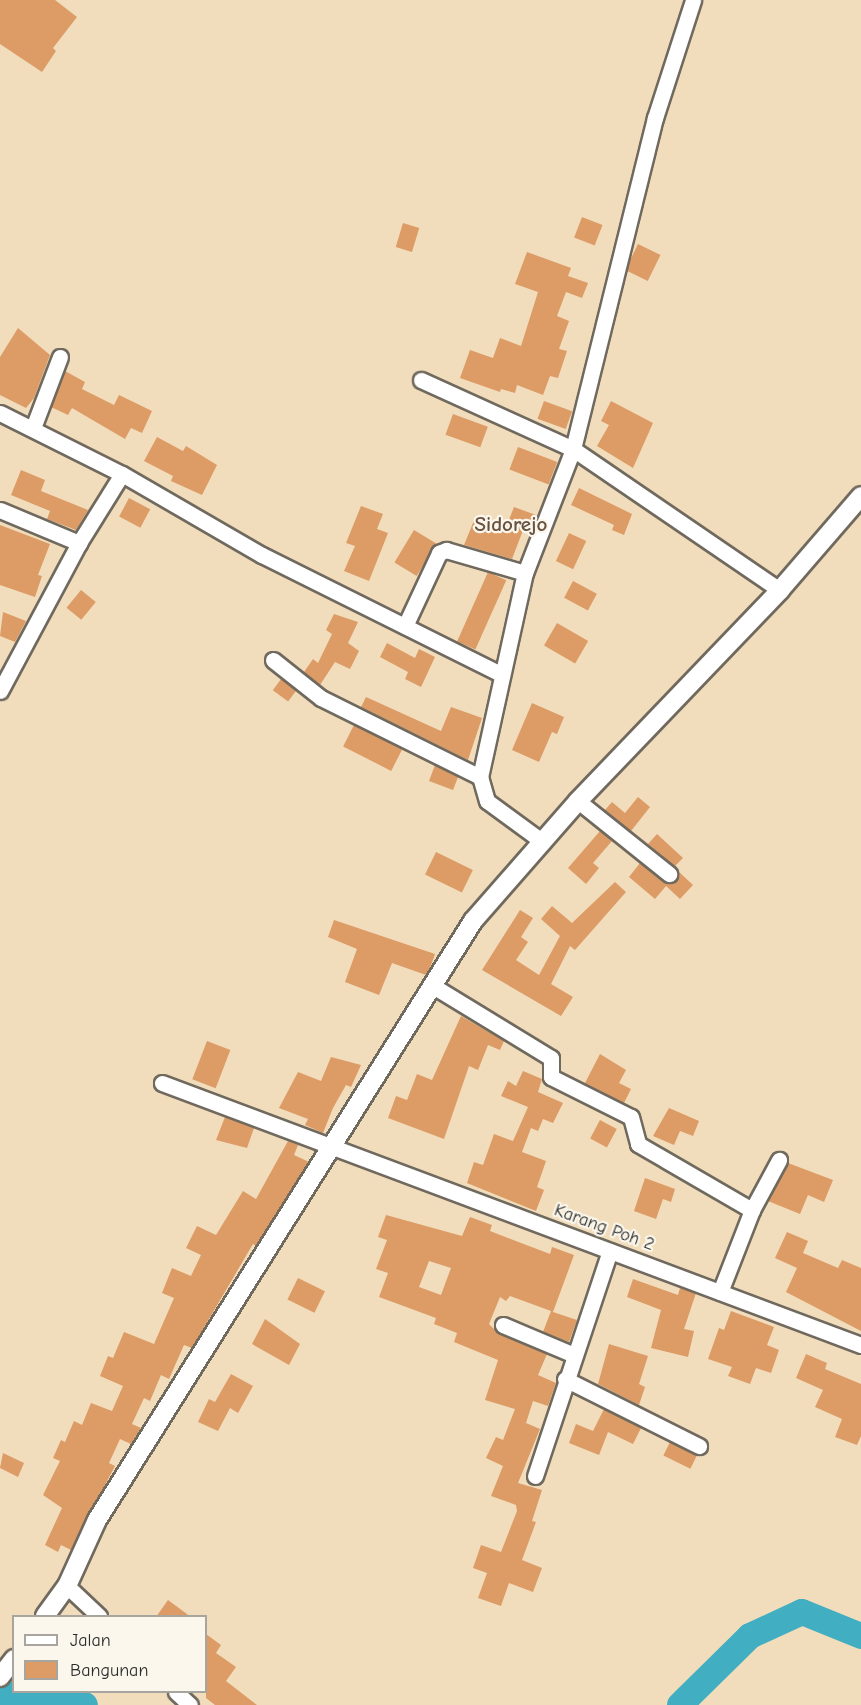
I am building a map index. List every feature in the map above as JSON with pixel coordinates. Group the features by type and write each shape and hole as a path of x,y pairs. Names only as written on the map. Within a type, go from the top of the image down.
{"main road":[{"path":"46,1615 67,1586 97,1520 332,1150 473,921 578,801 780,590 861,496"},
{"path":"0,1677 12,1662"}],"street":[{"path":"543,842 487,801 480,777 525,573 573,449 656,118 693,0"},
{"path":"33,428 60,357"},
{"path":"421,380 573,449 780,590"},
{"path":"0,413 122,474 262,555 501,674"},
{"path":"0,691 79,543 122,474"},
{"path":"0,510 79,543"},
{"path":"405,626 439,553 446,550 525,573"},
{"path":"273,660 321,698 480,777"},
{"path":"578,801 669,874"},
{"path":"433,986 551,1059 551,1077 631,1117 638,1144 752,1210"},
{"name":"Karang Poh 2","path":"162,1083 332,1150 861,1345"},
{"path":"720,1293 752,1210 779,1160"},
{"path":"535,1476 565,1379 610,1251"},
{"path":"503,1325 574,1355"},
{"path":"565,1379 699,1446"},
{"path":"67,1586 97,1615"},
{"path":"177,1693 190,1705"}],"building":[{"path":"0,0 55,0 77,17 53,48 56,51 42,72 0,44"},
{"path":"582,217 603,225 595,245 574,238"},
{"path":"403,223 419,228 412,252 396,247"},
{"path":"638,244 660,255 648,281 625,270"},
{"path":"527,252 571,268 568,276 588,283 582,298 566,292 557,316 569,321 559,349 567,351 558,378 550,376 543,395 517,385 515,393 501,389 500,392 460,378 470,350 493,358 500,338 521,346 538,292 515,284"},
{"path":"18,328 50,355 34,398 26,408 0,395 0,357"},
{"path":"65,371 85,382 82,389 114,405 119,395 152,411 142,433 131,428 125,439 72,408 68,415 51,407"},
{"path":"544,401 572,411 566,429 538,419"},
{"path":"611,401 653,423 633,468 597,446 609,425 601,421"},
{"path":"453,414 488,427 480,447 445,435"},
{"path":"157,437 183,451 186,446 217,465 202,495 171,481 173,476 144,461"},
{"path":"518,447 557,462 549,484 509,469"},
{"path":"21,470 45,480 41,491 88,510 76,530 47,519 50,511 11,495"},
{"path":"579,488 632,514 624,535 612,530 614,525 571,505"},
{"path":"129,498 150,509 140,528 119,517"},
{"path":"361,506 383,514 377,529 388,533 369,581 344,571 355,546 346,543"},
{"path":"514,507 536,515 531,527 525,525 512,559 464,545 475,518 505,530"},
{"path":"0,525 50,544 38,575 42,576 35,597 0,585"},
{"path":"414,530 436,543 417,576 394,563"},
{"path":"569,533 586,541 573,569 556,561"},
{"path":"488,572 506,580 475,650 457,641"},
{"path":"573,581 597,594 588,610 564,598"},
{"path":"81,590 96,602 81,620 67,608"},
{"path":"3,612 26,621 15,642 0,636"},
{"path":"334,614 358,622 348,643 359,651 350,669 335,662 320,685 304,672 313,659 318,663 332,634 326,630"},
{"path":"557,623 588,641 575,664 544,646"},
{"path":"387,643 415,658 419,649 435,657 421,687 405,679 408,672 380,657"},
{"path":"281,679 296,690 288,701 273,690"},
{"path":"366,697 441,731 451,707 482,718 468,760 361,707"},
{"path":"532,703 564,717 557,734 552,732 539,762 512,750"},
{"path":"354,725 402,750 391,771 343,746"},
{"path":"435,765 458,777 453,790 429,781"},
{"path":"638,797 650,807 631,831 605,810 612,802 625,813"},
{"path":"600,831 612,841 593,863 599,868 586,884 568,868"},
{"path":"657,834 683,858 675,866 648,844"},
{"path":"436,852 473,870 462,892 425,874"},
{"path":"640,863 667,883 676,880 678,871 693,885 680,899 666,886 655,899 629,877"},
{"path":"615,882 626,892 575,950 570,946 551,984 573,997 561,1016 482,970 520,910 533,918 521,937 528,942 516,960 539,975 560,936 541,919 552,906 572,923"},
{"path":"334,920 435,954 430,968 426,975 392,963 379,995 345,982 357,949 328,937"},
{"path":"461,1016 504,1041 500,1050 488,1045 478,1070 469,1066 444,1139 388,1118 396,1096 407,1100 417,1074 432,1080"},
{"path":"207,1041 230,1050 216,1088 192,1079"},
{"path":"600,1054 626,1070 619,1083 631,1089 624,1103 585,1083"},
{"path":"331,1057 361,1065 351,1087 346,1085 333,1108 323,1133 305,1125 308,1119 279,1108 298,1072 321,1081"},
{"path":"523,1071 542,1079 538,1092 563,1103 553,1123 543,1119 538,1131 531,1128 522,1152 546,1161 537,1187 544,1190 536,1211 467,1183 474,1162 483,1165 494,1134 513,1141 528,1107 501,1096 508,1081 516,1086"},
{"path":"669,1108 699,1121 693,1136 680,1131 674,1145 653,1136"},
{"path":"225,1117 254,1128 247,1148 216,1140"},
{"path":"600,1120 617,1129 607,1147 590,1139"},
{"path":"288,1141 298,1145 294,1155 309,1162 256,1246 253,1244 192,1348 184,1345 169,1379 161,1375 150,1401 144,1398 132,1424 141,1428 131,1444 120,1439 109,1463 115,1466 71,1550 61,1545 58,1552 45,1545 62,1508 43,1495 60,1461 53,1458 61,1440 65,1442 74,1421 82,1425 91,1403 112,1411 123,1386 100,1376 108,1356 113,1358 124,1332 154,1344 174,1298 162,1293 172,1268 191,1276 201,1255 186,1248 197,1226 216,1235 243,1191 256,1199"},
{"path":"788,1163 833,1180 824,1202 808,1195 800,1214 768,1201"},
{"path":"645,1178 675,1189 671,1202 663,1199 656,1219 634,1211"},
{"path":"386,1215 462,1236 470,1217 492,1225 490,1231 550,1254 552,1247 574,1255 553,1312 577,1320 569,1342 543,1332 551,1311 510,1296 506,1301 500,1297 489,1324 499,1334 547,1354 538,1375 556,1383 548,1406 533,1401 526,1423 540,1429 518,1483 542,1490 532,1521 536,1522 522,1560 542,1568 533,1592 509,1583 501,1606 478,1598 487,1573 473,1568 481,1545 501,1552 517,1511 516,1505 491,1496 503,1466 486,1458 496,1437 503,1440 515,1409 485,1400 498,1360 454,1342 457,1333 434,1324 436,1318 379,1297 388,1273 376,1269 387,1240 378,1237","holes":["429,1261 451,1268 441,1295 419,1287"]},
{"path":"787,1232 808,1241 803,1253 838,1268 842,1260 861,1268 861,1331 786,1292 797,1268 775,1258"},
{"path":"298,1278 325,1291 314,1313 287,1300"},
{"path":"633,1279 678,1295 680,1288 696,1293 684,1329 694,1331 688,1357 651,1348 661,1310 627,1297"},
{"path":"731,1311 774,1327 767,1345 779,1350 771,1373 756,1368 750,1384 728,1376 732,1367 708,1359 719,1328 724,1330"},
{"path":"265,1319 300,1344 289,1365 252,1344"},
{"path":"609,1344 648,1356 639,1384 645,1387 639,1405 598,1384"},
{"path":"806,1354 827,1363 825,1369 861,1384 861,1436 857,1445 835,1437 842,1419 815,1407 823,1390 796,1378"},
{"path":"231,1374 253,1386 238,1413 230,1408 218,1431 198,1422 209,1399 215,1402"},
{"path":"604,1409 641,1428 633,1444 608,1432 599,1455 569,1443 576,1424 593,1431"},
{"path":"670,1442 697,1455 690,1469 663,1455"},
{"path":"3,1453 24,1463 18,1477 0,1468"},
{"path":"168,1600 188,1615 157,1615"},
{"path":"207,1635 221,1645 216,1653 236,1667 226,1681 257,1705 215,1705 206,1698"}],"waterway":[{"path":"680,1705 750,1636 802,1612 861,1636"},
{"path":"0,1690 20,1701 70,1699 85,1705"}],"district":[{"name":"Sidorejo","path":"511,524"}]}
